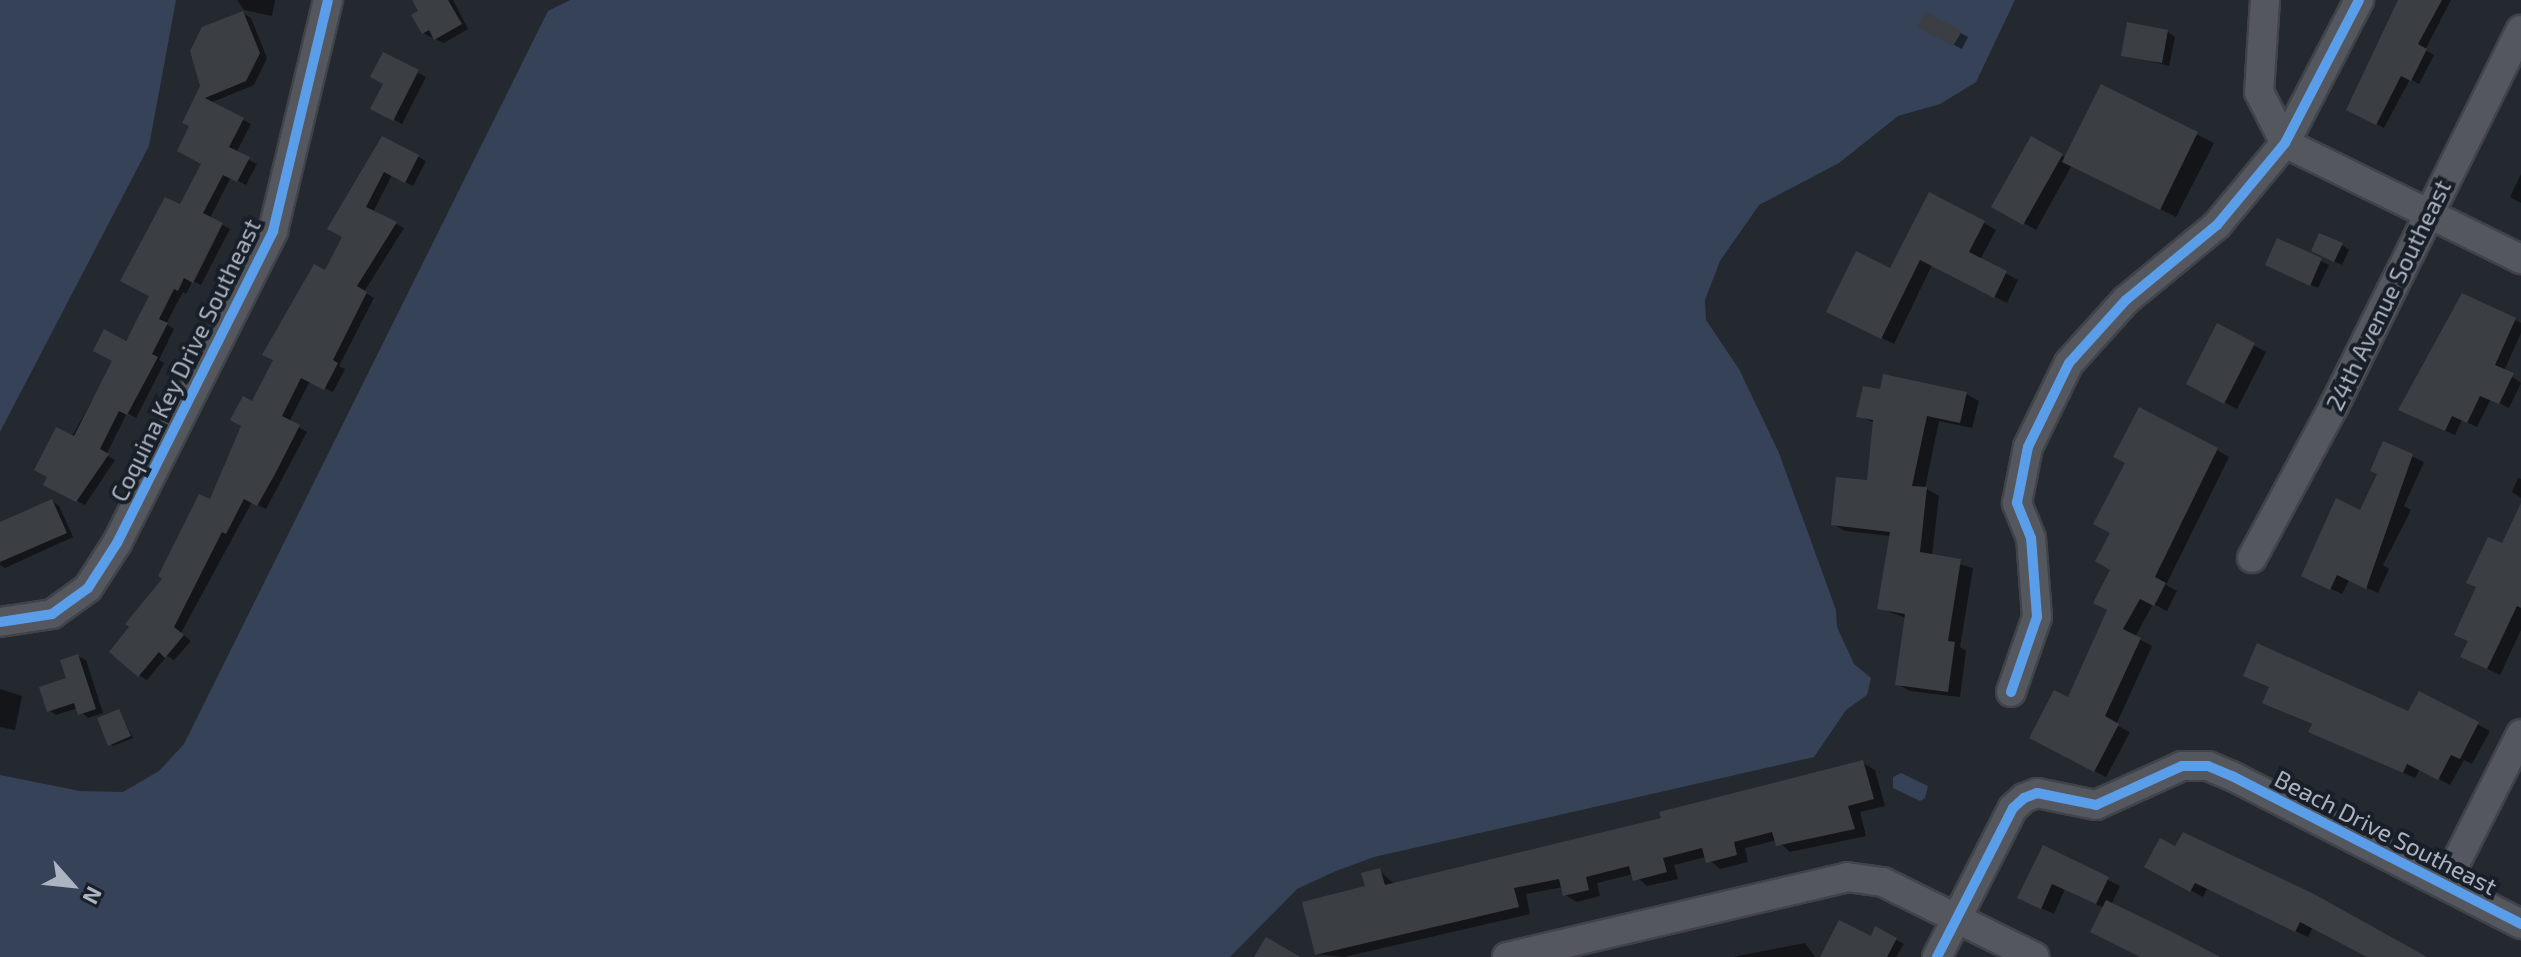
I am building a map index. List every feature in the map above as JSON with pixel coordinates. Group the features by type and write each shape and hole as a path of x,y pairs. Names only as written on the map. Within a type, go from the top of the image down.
{"street":[{"name":"Coquina Key Drive Southeast","path":"0,622 52,614 88,588 117,543 273,231 328,0"},
{"path":"2265,0 2259,92 2285,143 2521,259"},
{"path":"2011,692 2037,617 2031,538 2017,503 2028,447 2069,363 2126,300 2217,225 2285,143 2359,0"},
{"name":"24th Avenue Southeast","path":"2252,558 2334,406 2521,30"},
{"path":"2445,884 2521,734"},
{"name":"Beach Drive Southeast","path":"1958,918 2013,808 2024,798 2037,793 2096,805 2182,766 2208,766 2521,924"},
{"path":"1507,957 1847,877 1883,882 2035,957"},
{"path":"1937,957 1958,918"}],"water":[{"path":"0,0 176,0 149,146 0,432"},
{"path":"570,0 2015,0 1976,82 1940,104 1898,116 1839,163 1759,205 1720,261 1705,300 1706,320 1739,369 1779,453 1836,610 1837,627 1854,664 1871,678 1867,695 1846,710 1814,757 1374,857 1336,871 1297,889 1230,957 0,957 0,775 80,791 123,792 159,771 184,744 548,11"},
{"path":"1901,773 1928,786 1925,798 1920,801 1893,788 1893,777"}],"building":[{"path":"412,0 448,0 462,24 434,40 429,30 422,34 411,15 418,11"},
{"path":"2398,0 2442,0 2418,44 2427,49 2411,81 2401,76 2376,125 2346,110"},
{"path":"243,11 260,53 246,81 205,98 244,118 229,147 250,157 237,182 223,175 203,213 223,223 193,283 184,278 178,291 174,289 159,319 168,323 152,354 158,357 127,415 119,411 100,449 109,454 76,502 43,485 47,477 34,470 56,427 74,436 112,361 93,351 104,329 126,341 149,296 120,281 165,197 180,204 201,164 177,151 189,126 182,123 200,86 190,51 202,27"},
{"path":"1925,12 1962,31 1953,46 1917,27"},
{"path":"2127,22 2168,30 2162,63 2121,56"},
{"path":"383,52 419,70 393,121 370,109 383,84 370,77"},
{"path":"2101,84 2198,132 2160,210 2062,162"},
{"path":"382,136 419,155 405,183 384,172 366,207 397,222 357,286 367,292 333,360 338,363 324,390 301,378 282,416 300,425 275,474 257,506 244,499 226,534 222,532 174,627 184,635 165,658 159,652 138,677 109,652 129,627 125,624 162,579 158,576 199,494 210,499 241,426 230,420 243,396 252,401 273,360 262,355 314,264 325,270 342,237 327,229"},
{"path":"2031,136 2063,154 2023,225 1991,207"},
{"path":"1929,192 1985,221 1969,252 2007,271 1994,298 1920,260 1881,339 1826,312 1856,251 1890,268"},
{"path":"2319,233 2343,243 2334,262 2311,251"},
{"path":"2277,238 2322,258 2310,286 2265,265"},
{"path":"2462,293 2516,318 2495,365 2514,373 2499,404 2480,396 2467,423 2452,416 2445,431 2398,410"},
{"path":"2217,323 2255,343 2224,404 2186,384"},
{"path":"1883,374 1967,392 1960,423 1927,416 1912,486 1927,487 1920,552 1961,559 1948,641 1955,642 1948,692 1895,685 1905,614 1877,609 1890,532 1831,525 1836,477 1867,480 1873,420 1856,417 1863,386 1880,389"},
{"path":"2139,407 2218,448 2155,577 2166,583 2154,606 2140,599 2123,629 2141,638 2105,716 2119,724 2094,772 2029,738 2054,690 2068,697 2107,610 2093,603 2110,570 2095,561 2110,533 2093,524 2125,463 2113,457"},
{"path":"2383,441 2413,454 2366,589 2337,575 2330,590 2301,576 2336,498 2360,510 2377,474 2370,471"},
{"path":"52,499 67,533 0,562 0,522"},
{"path":"2521,503 2521,608 2517,606 2487,669 2460,657 2468,641 2454,635 2476,587 2466,583 2488,537 2502,543"},
{"path":"2257,643 2408,711 2419,691 2479,722 2460,759 2451,755 2438,780 2407,764 2403,773 2308,732 2312,724 2262,703 2269,687 2243,676"},
{"path":"78,654 96,709 78,715 74,703 47,712 39,687 66,678 60,660"},
{"path":"119,709 131,736 108,746 97,718"},
{"path":"1863,760 1874,799 1848,806 1855,829 1776,846 1772,832 1734,842 1737,855 1706,863 1702,848 1663,858 1667,872 1633,881 1629,866 1586,877 1589,890 1563,896 1559,879 1514,888 1519,907 1315,955 1302,902 1365,886 1361,873 1380,868 1385,885 1661,818 1659,812"},
{"path":"2183,832 2314,894 2427,957 2367,957 2300,922 2295,932 2195,883 2190,892 2144,867 2160,838 2175,846"},
{"path":"2043,845 2109,877 2096,904 2052,884 2041,909 2017,898"},
{"path":"2106,900 2220,957 2140,957 2090,932"},
{"path":"1839,920 1871,936 1875,926 1897,938 1887,957 1820,957"},
{"path":"1266,937 1300,957 1254,957"}],"cycle path":[{"path":"0,622 52,614 88,588 117,543 273,231 328,0"},
{"path":"2011,692 2037,617 2031,538 2017,503 2028,447 2069,363 2126,300 2217,225 2285,143 2359,0"},
{"path":"1937,957 2013,808 2024,798 2037,793 2096,805 2182,766 2208,766 2232,776 2521,924"}]}
